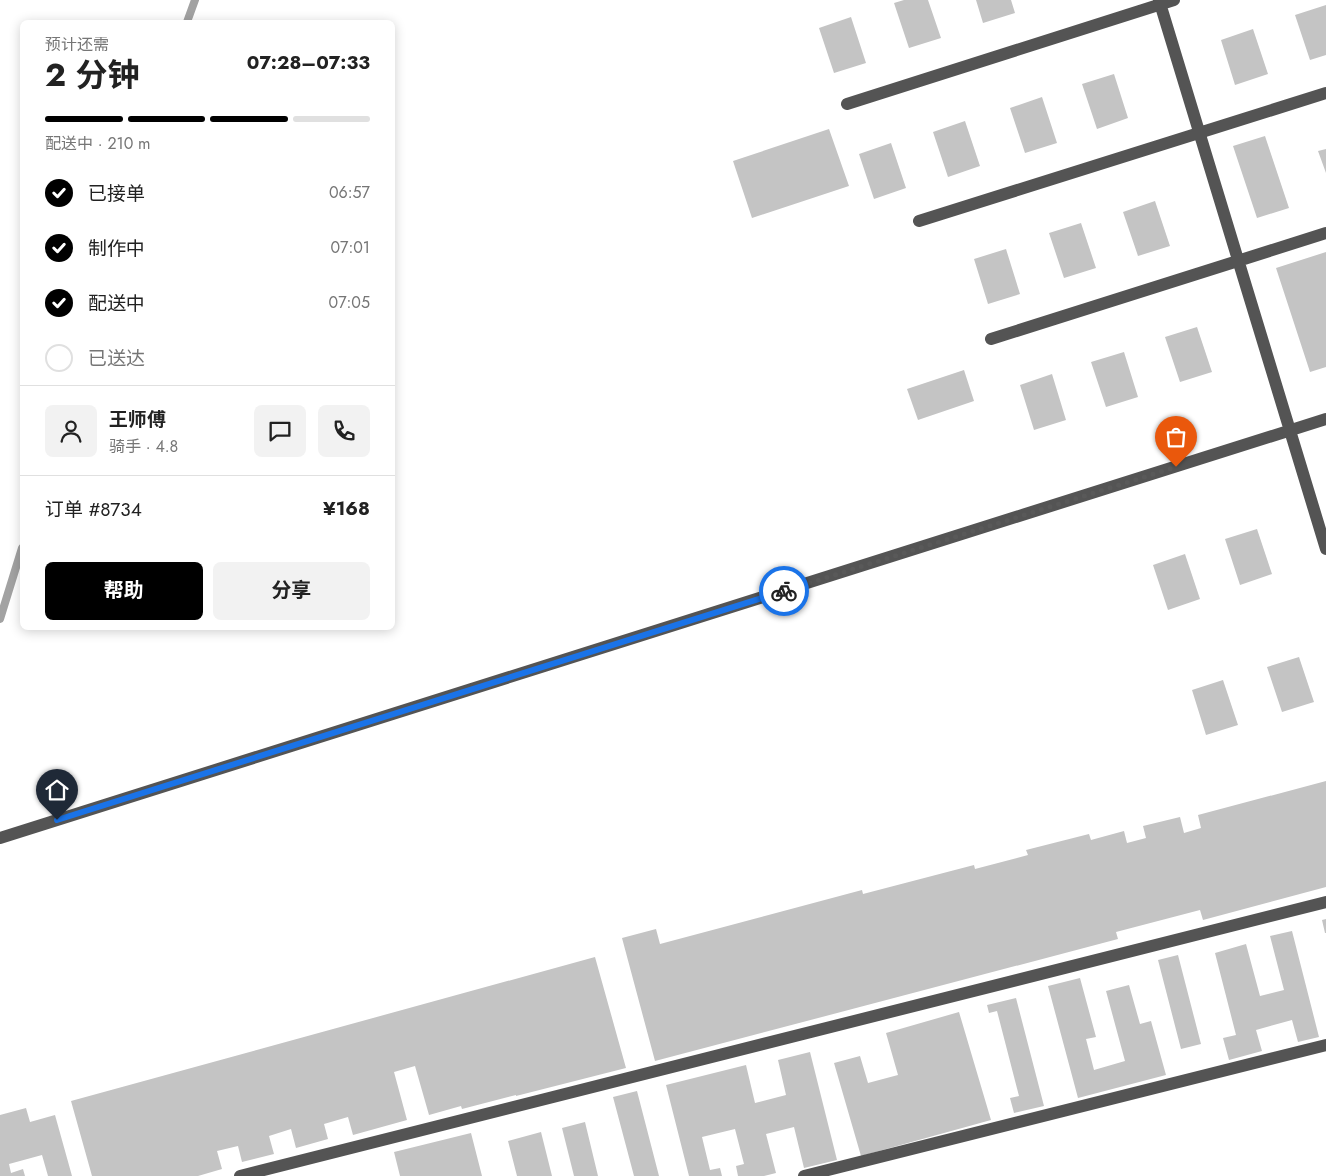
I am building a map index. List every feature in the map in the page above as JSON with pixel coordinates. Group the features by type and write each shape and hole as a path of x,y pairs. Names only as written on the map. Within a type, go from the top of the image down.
{"street":[{"path":"847,104 1160,2 1174,0"},
{"path":"1160,2 1326,549"},
{"path":"919,221 1326,93"},
{"path":"991,339 1326,233"},
{"path":"0,838 1326,419"},
{"path":"240,1176 1326,902"},
{"path":"804,1176 1326,1045"}],"building":[{"path":"904,0 928,0 941,38 909,48 894,3"},
{"path":"976,0 1011,0 1015,13 983,23"},
{"path":"1326,5 1326,55 1310,60 1295,15"},
{"path":"851,17 866,63 834,73 819,28"},
{"path":"1253,29 1268,74 1235,85 1221,40"},
{"path":"1114,74 1128,118 1097,129 1082,84"},
{"path":"1042,97 1057,143 1025,153 1010,108"},
{"path":"965,121 980,166 948,177 933,132"},
{"path":"829,129 849,186 752,218 733,161"},
{"path":"1265,136 1289,208 1257,218 1233,146"},
{"path":"891,143 906,188 874,199 859,154"},
{"path":"1326,149 1326,173 1318,151"},
{"path":"1155,201 1170,246 1138,256 1123,212"},
{"path":"1081,223 1096,268 1064,278 1049,233"},
{"path":"1006,249 1020,294 988,304 974,259"},
{"path":"1326,252 1326,367 1310,372 1276,268"},
{"path":"1197,327 1212,372 1180,382 1165,337"},
{"path":"1124,352 1138,397 1106,407 1091,362"},
{"path":"964,370 974,401 918,420 907,389"},
{"path":"1052,374 1066,420 1034,430 1020,385"},
{"path":"1257,529 1272,574 1240,585 1225,539"},
{"path":"1185,554 1200,599 1168,610 1153,565"},
{"path":"1299,657 1314,702 1282,712 1267,667"},
{"path":"1223,680 1238,725 1206,735 1192,690"},
{"path":"1326,781 1326,887 1203,920 1200,910 1116,932 1118,939 655,1061 622,938 656,929 660,944 862,890 863,894 974,865 975,869 1028,855 1026,850 1089,834 1091,840 1124,831 1127,843 1146,838 1143,826 1180,817 1184,833 1201,828 1198,815"},
{"path":"1326,919 1326,933 1325,933 1322,920"},
{"path":"1292,931 1319,1037 1298,1042 1292,1020 1256,1030 1262,1051 1229,1060 1223,1038 1236,1035 1215,953 1246,944 1260,996 1284,990 1270,936"},
{"path":"1178,955 1201,1044 1181,1049 1158,960"},
{"path":"595,957 626,1068 462,1109 461,1106 429,1115 415,1066 394,1072 407,1120 353,1135 348,1117 324,1124 328,1139 296,1148 291,1129 269,1136 274,1154 242,1162 238,1146 217,1151 222,1169 198,1176 92,1176 71,1101"},
{"path":"1080,978 1096,1037 1086,1039 1094,1070 1125,1061 1106,991 1129,985 1140,1024 1151,1021 1166,1075 1078,1098 1048,986"},
{"path":"1016,998 1044,1106 1014,1113 1010,1098 1019,1096 997,1011 989,1013 987,1005"},
{"path":"959,1012 991,1120 861,1156 834,1063 860,1056 868,1083 898,1075 886,1033"},
{"path":"810,1052 837,1160 804,1168 794,1127 766,1134 776,1173 764,1176 738,1176 736,1166 744,1164 735,1129 702,1137 710,1170 720,1168 722,1176 689,1176 666,1085 746,1065 755,1103 786,1095 778,1060"},
{"path":"637,1091 659,1176 634,1176 613,1097"},
{"path":"26,1108 30,1122 55,1115 72,1176 48,1176 42,1155 9,1164 11,1173 23,1169 25,1176 0,1176 0,1115"},
{"path":"585,1122 598,1176 574,1176 562,1128"},
{"path":"541,1132 552,1176 517,1176 508,1141"},
{"path":"471,1133 482,1176 400,1176 394,1152"}],"waterway":[{"path":"188,20 195,0"},
{"path":"0,619 20,554"}],"way so far":[{"path":"784,591 1176,467"}],"route":[{"path":"57,820 784,591"}]}
